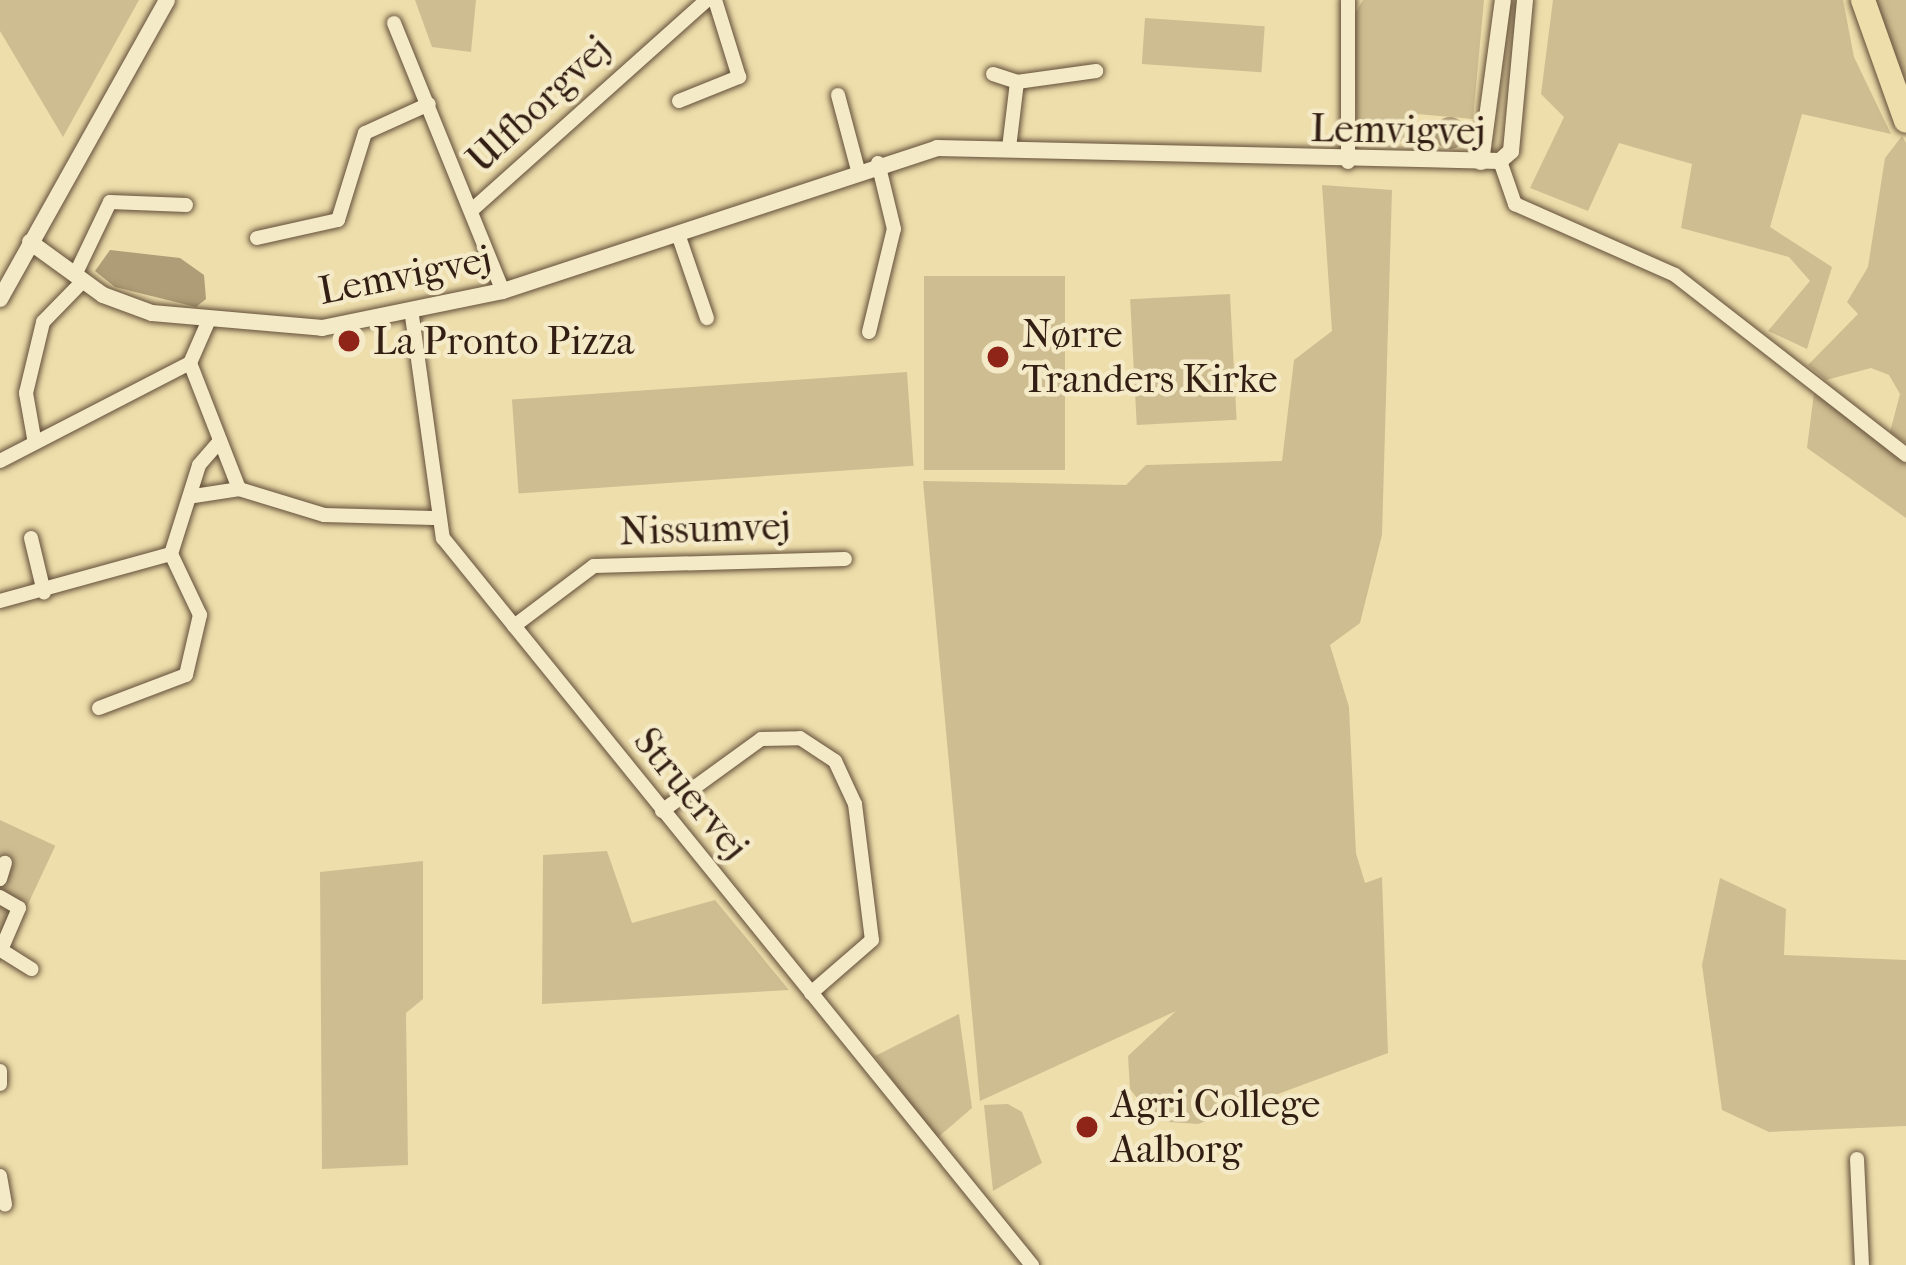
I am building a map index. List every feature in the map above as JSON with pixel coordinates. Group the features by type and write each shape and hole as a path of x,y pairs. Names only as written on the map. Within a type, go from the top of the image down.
{"highway":[{"path":"1863,0 1906,121"}],"street":[{"path":"124,70 154,0"},
{"path":"0,298 167,0"},
{"name":"Ulfborgvej","path":"473,209 711,0 740,77 679,100"},
{"path":"1348,0 1348,162"},
{"path":"1491,162 1503,0"},
{"path":"1491,162 1510,152 1521,0"},
{"path":"394,23 503,291"},
{"path":"992,74 1017,82 1096,70"},
{"path":"1009,148 1017,82"},
{"path":"838,95 858,170"},
{"path":"257,238 338,220 365,133 429,104"},
{"name":"Lemvigvej","path":"30,242 79,278 152,314 322,328 412,316 503,291 878,163 937,148 1348,162 1491,162 1516,204 1675,274 1906,455"},
{"path":"869,332 894,229 878,163"},
{"path":"34,438 26,393 44,322 79,278 110,202 180,205 174,222"},
{"path":"678,234 707,318"},
{"path":"194,496 239,489 324,515 434,518 412,316"},
{"path":"0,461 34,438 190,363 208,322"},
{"path":"190,363 239,489"},
{"path":"98,708 186,675 200,616 171,554 220,441"},
{"name":"Struervej","path":"434,518 662,811 1032,1265"},
{"path":"31,538 44,592"},
{"path":"0,601 171,554"},
{"name":"Nissumvej","path":"514,626 594,566 845,559"},
{"path":"662,811 761,739 800,738 835,761 855,804 872,940 811,993"},
{"path":"0,896 19,908 1,950 31,968"},
{"path":"0,1071 0,1084"},
{"path":"1857,1160 1862,1265"},
{"path":"0,1176 5,1205"}],"shaded area":[{"path":"0,0 139,0 63,137 0,31"},
{"path":"415,0 476,0 471,52 432,47"},
{"path":"1363,0 1484,0 1473,119 1417,114 1412,142 1357,139 1354,15"},
{"path":"1553,0 1843,0 1854,57 1891,134 1802,114 1770,227 1832,267 1807,349 1768,331 1810,281 1789,257 1681,228 1692,164 1619,143 1588,211 1530,188 1564,117 1541,94"},
{"path":"1870,0 1906,0 1906,104"},
{"path":"1145,18 1265,26 1261,72 1142,64"},
{"path":"1450,117 1462,121 1466,133 1462,145 1450,149 1438,145 1434,133 1438,121"},
{"path":"1902,136 1906,143 1906,443 1890,432 1900,394 1889,375 1871,368 1826,380 1808,365 1858,314 1847,302 1868,267 1885,158"},
{"path":"1322,185 1392,190 1382,535 1360,623 1330,645 1349,707 1356,853 1365,883 1382,877 1388,1053 1198,1124 1155,1121 1130,1089 1128,1056 1176,1011 980,1101 923,481 1126,485 1146,465 1282,461 1294,360 1332,331"},
{"path":"110,250 180,258 204,275 206,299 196,307 115,287 95,271"},
{"path":"924,276 1065,276 1065,470 924,470"},
{"path":"1230,294 1237,420 1137,425 1130,299"},
{"path":"907,372 914,466 519,493 512,400"},
{"path":"1814,393 1906,461 1906,518 1807,448"},
{"path":"0,820 55,846 0,964"},
{"path":"607,851 632,923 715,900 789,990 542,1004 543,855"},
{"path":"423,861 423,999 406,1013 408,1165 322,1169 320,872"},
{"path":"1720,878 1786,909 1784,955 1906,960 1906,1126 1769,1132 1722,1110 1702,965"},
{"path":"959,1014 972,1108 936,1139 875,1056"},
{"path":"1008,1104 1022,1112 1042,1163 993,1191 984,1105"}],"place":[{"name":"La Pronto Pizza","path":"349,341"},
{"name":"Nørre Tranders Kirke","path":"998,357"},
{"name":"Agri College Aalborg","path":"1087,1127"}]}
